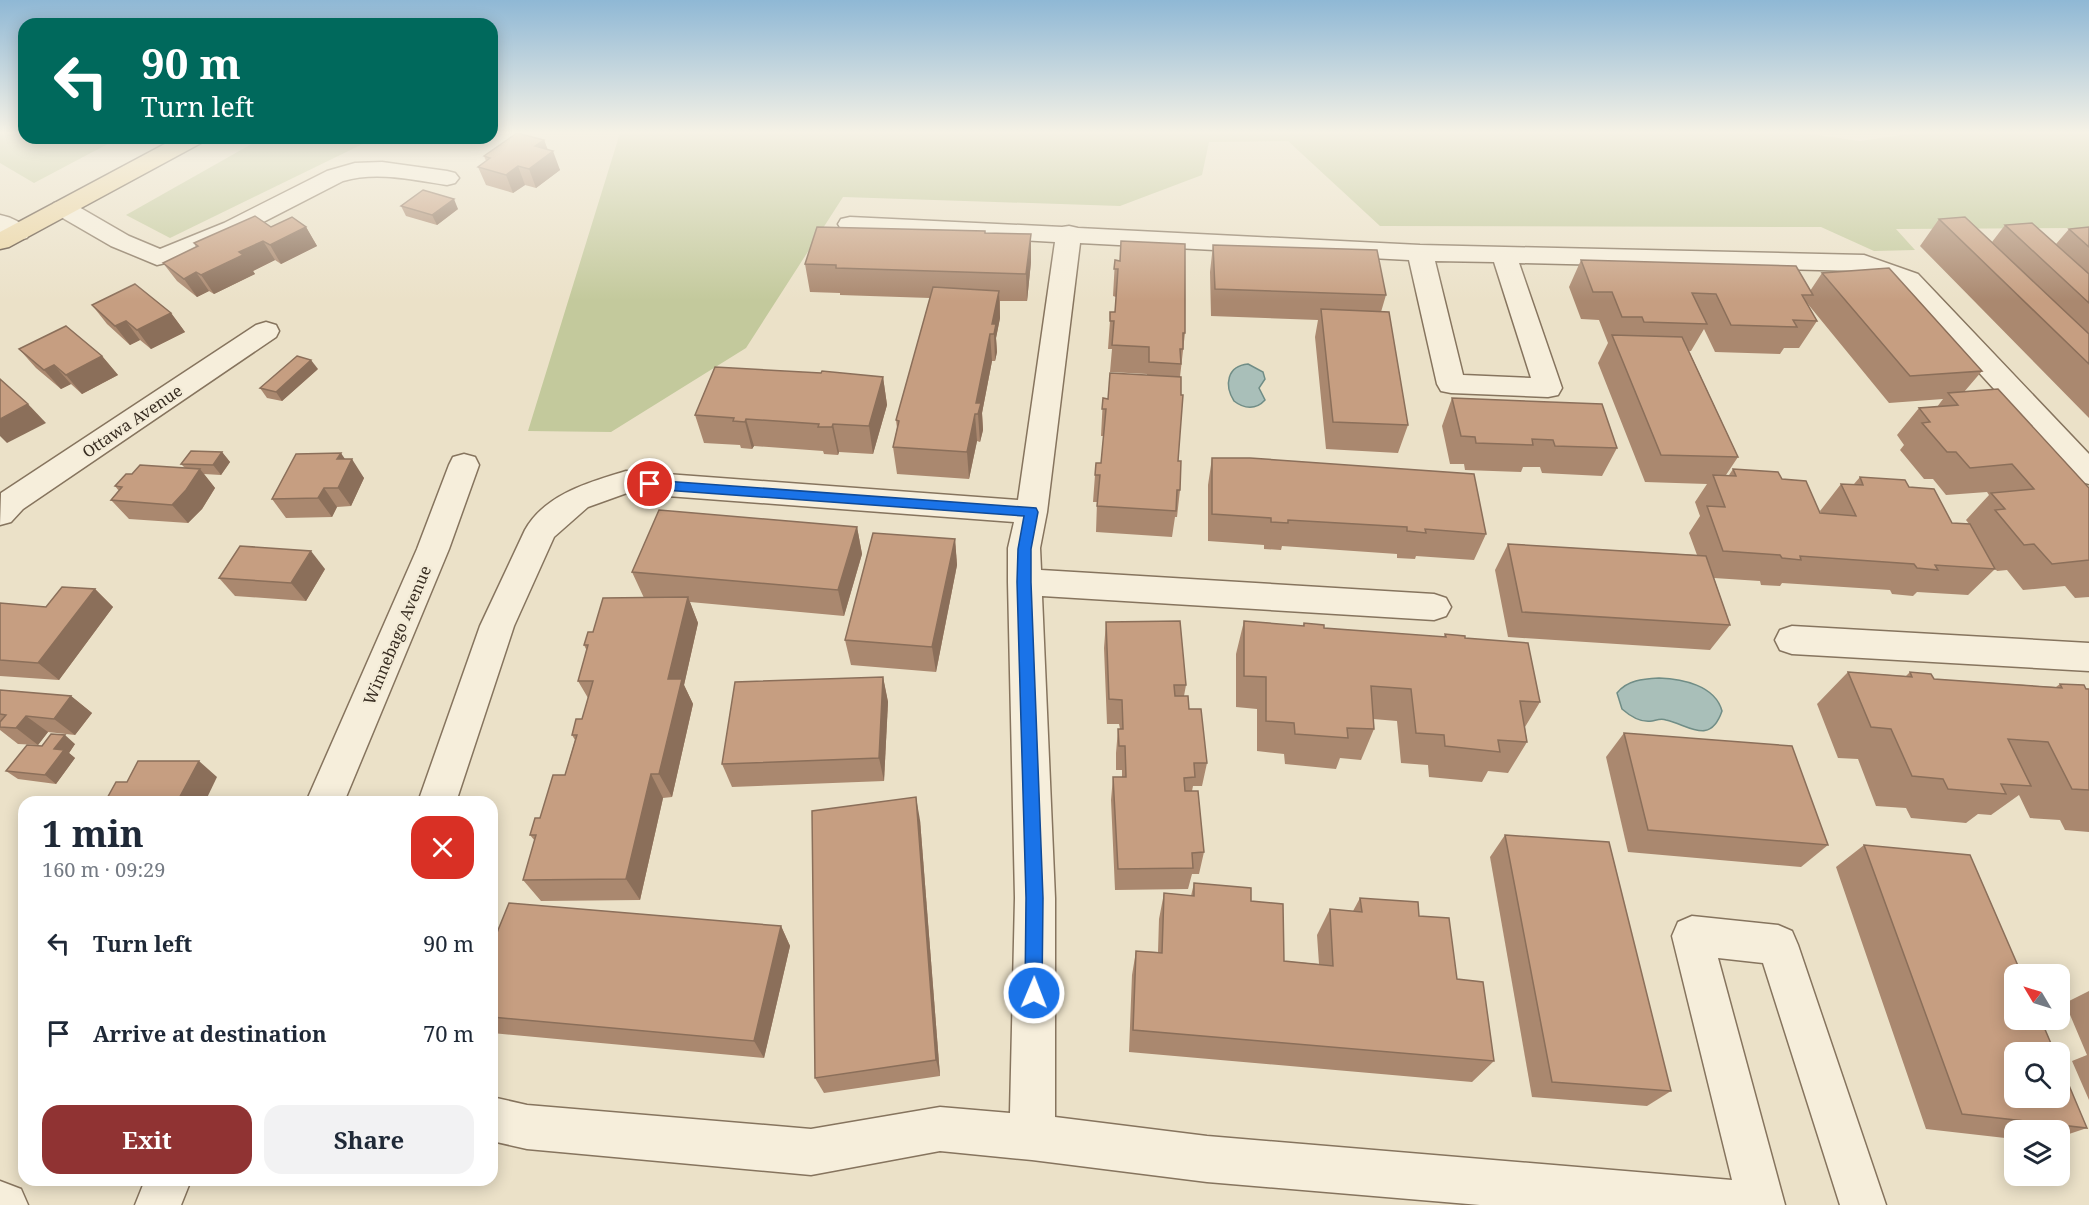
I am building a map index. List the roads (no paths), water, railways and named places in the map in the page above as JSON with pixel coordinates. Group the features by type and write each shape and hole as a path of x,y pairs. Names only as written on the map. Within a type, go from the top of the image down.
{"main road":[{"path":"6,232 63,208 98,189"}],"street":[{"path":"63,208 120,242 157,257 173,254 233,228 308,189"},
{"path":"850,224 1069,233 1420,253 1864,262 1909,280 2089,473"},
{"path":"1032,1137 1035,898 1024,549 1032,512 1069,233"},
{"path":"1420,253 1451,384 1548,388 1504,255"},
{"name":"Ottawa Avenue","path":"0,513 12,501 266,331"},
{"name":"Winnebago Avenue","path":"328,796 433,549 464,465"},
{"path":"439,796 497,626 541,530 577,499 626,482 1032,512"},
{"path":"1024,582 1434,607"},
{"path":"1792,640 2089,657"},
{"path":"1762,1205 1692,936 1778,945 1863,1205"},
{"path":"498,1120 527,1127 811,1152 940,1130 1032,1137 1207,1159 1754,1205"},
{"path":"158,1205 166,1186"},
{"path":"0,1204 5,1205"}],"water":[{"path":"1248,364 1263,372 1265,379 1259,388 1265,400 1258,406 1242,406 1234,401 1229,389 1229,377 1232,372"},
{"path":"1659,678 1687,682 1705,689 1718,702 1722,711 1717,722 1705,731 1691,729 1664,719 1640,720 1622,709 1617,693 1621,689 1636,681"}]}
